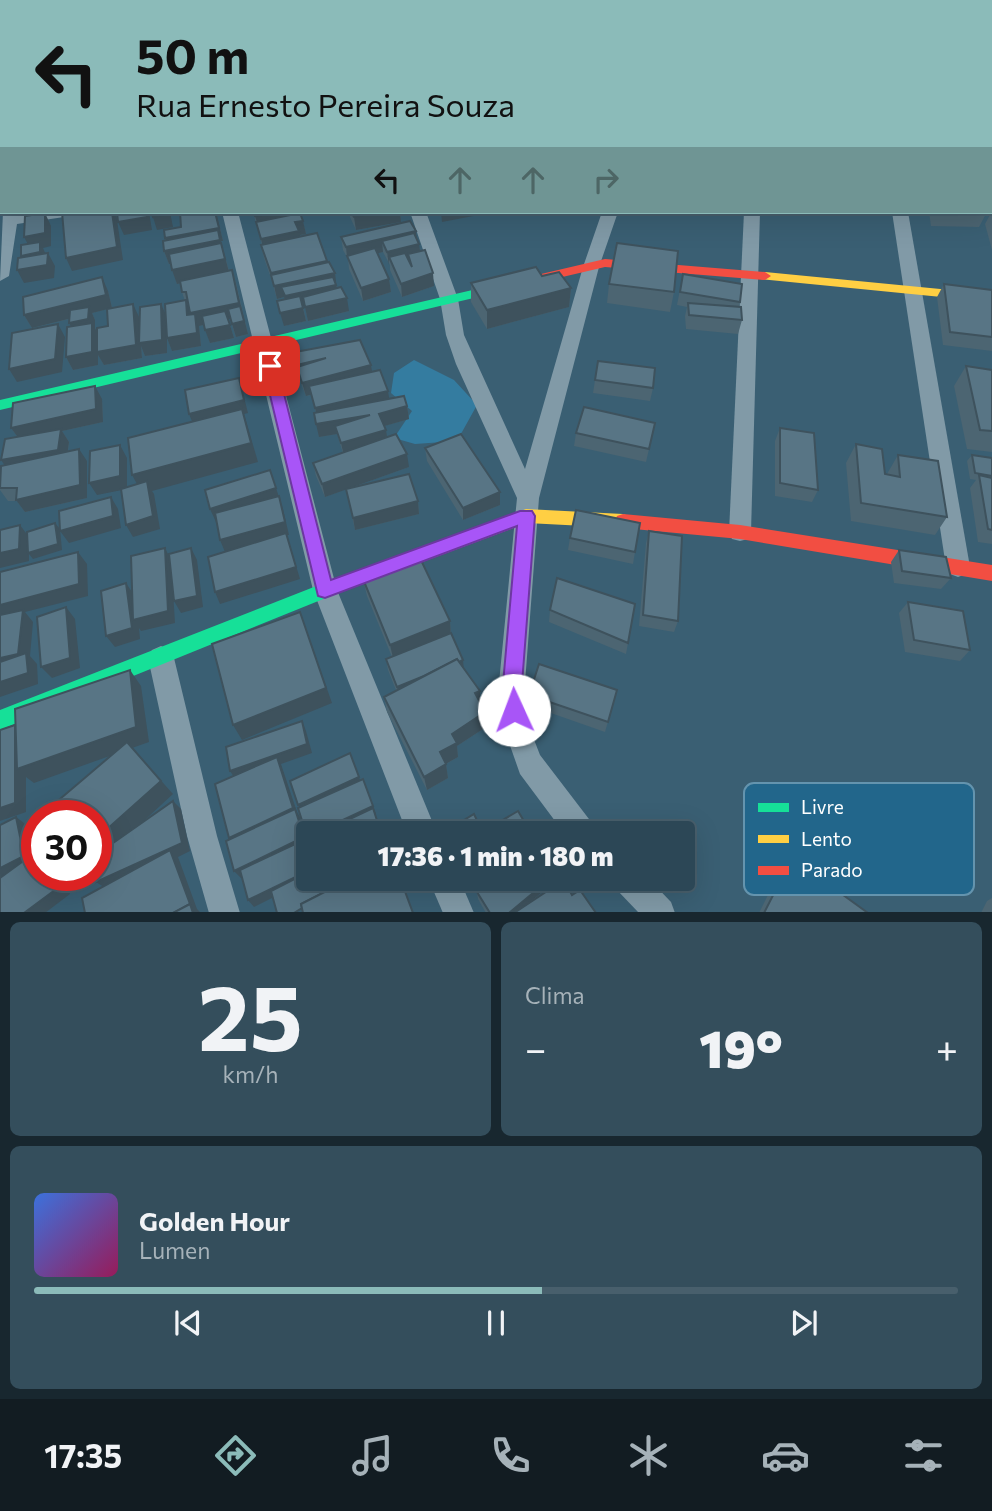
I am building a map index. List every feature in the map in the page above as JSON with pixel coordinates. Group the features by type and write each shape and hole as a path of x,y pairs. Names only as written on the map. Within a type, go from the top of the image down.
{"street":[{"path":"0,276 7,218 45,214"},
{"path":"231,214 325,590 417,821"},
{"path":"419,214 449,299 455,335 527,507"},
{"path":"573,821 530,764 514,710 512,684 527,507 591,267 609,214"},
{"path":"740,532 752,214"},
{"path":"900,214 958,567"},
{"path":"0,405 264,341 591,267 623,263 912,288 992,298"},
{"path":"0,720 161,658 527,507 584,517 740,532 992,573"},
{"path":"161,658 198,823 225,912"},
{"path":"449,891 459,912"},
{"path":"639,891 660,912"}],"shaded area":[{"path":"414,360 454,380 477,405 457,441 415,444 394,438 412,411 391,393 394,373"}],"building":[{"path":"45,214 45,233 24,237 25,216"},
{"path":"62,214 112,214 117,247 66,258"},
{"path":"117,214 147,214 147,217 118,222"},
{"path":"180,214 216,214 219,228 165,238 164,230 181,227"},
{"path":"295,214 300,214 303,221 295,222 299,231 261,239 256,222"},
{"path":"410,221 416,231 346,247 341,237"},
{"path":"218,230 220,240 164,251 163,241"},
{"path":"317,233 327,261 271,273 261,245"},
{"path":"414,233 419,244 387,252 382,241"},
{"path":"40,242 40,252 21,256 21,245"},
{"path":"221,243 225,259 172,270 169,254"},
{"path":"617,243 678,251 674,292 609,284"},
{"path":"375,248 389,279 361,288 347,256"},
{"path":"425,250 433,273 401,284 389,257 405,253 412,267 408,254"},
{"path":"48,253 47,265 17,270 18,258"},
{"path":"329,262 335,273 274,286 271,275"},
{"path":"536,267 542,276 559,272 571,288 487,310 471,283"},
{"path":"232,270 239,303 190,313 186,292 182,292 180,281"},
{"path":"683,274 742,284 740,302 680,292"},
{"path":"102,277 106,295 24,315 23,297"},
{"path":"333,277 336,285 285,296 281,287"},
{"path":"944,284 992,290 992,337 950,332"},
{"path":"341,287 347,298 305,307 303,297"},
{"path":"300,296 303,308 280,313 277,301"},
{"path":"186,300 187,315 195,314 197,333 167,338 165,304"},
{"path":"688,303 741,307 742,320 689,315"},
{"path":"133,304 136,345 97,352 97,328 108,326 107,309"},
{"path":"161,304 162,340 139,343 140,307"},
{"path":"240,306 244,321 232,324 228,309"},
{"path":"89,307 88,319 69,323 70,310"},
{"path":"225,311 230,325 205,330 202,316"},
{"path":"92,323 92,352 66,357 67,327"},
{"path":"58,324 55,359 9,369 12,333"},
{"path":"360,340 371,365 302,383 297,367 326,358 293,366 290,353"},
{"path":"598,361 655,368 653,388 595,380"},
{"path":"966,366 992,370 992,431 980,430"},
{"path":"380,370 388,391 315,408 309,386"},
{"path":"239,378 244,400 189,414 185,390"},
{"path":"95,386 96,409 11,428 13,403"},
{"path":"404,396 407,406 379,414 386,430 341,443 335,426 370,415 316,424 314,413"},
{"path":"584,407 655,423 649,449 576,433"},
{"path":"242,409 251,443 132,475 128,438"},
{"path":"780,428 814,433 818,490 780,483"},
{"path":"61,429 58,450 1,460 5,439"},
{"path":"396,434 407,454 322,484 313,463"},
{"path":"461,434 500,492 463,508 425,448"},
{"path":"856,444 882,449 885,474 900,477 898,455 938,461 947,517 861,503"},
{"path":"120,445 120,476 89,483 90,451"},
{"path":"79,449 80,485 16,500 17,488 0,488 1,466"},
{"path":"972,455 992,458 992,476 975,473"},
{"path":"270,470 276,488 210,509 205,490"},
{"path":"409,474 418,501 353,518 346,489"},
{"path":"979,475 992,478 992,530 988,529"},
{"path":"147,481 153,516 126,525 121,489"},
{"path":"279,496 285,522 220,540 215,513"},
{"path":"111,497 113,516 60,531 59,511"},
{"path":"576,510 640,523 635,552 570,538"},
{"path":"55,523 58,544 28,553 27,532"},
{"path":"20,525 19,549 0,553 0,530"},
{"path":"649,531 682,536 678,621 643,615"},
{"path":"286,533 296,567 215,592 208,557"},
{"path":"165,548 168,611 133,620 131,556"},
{"path":"191,548 197,596 174,601 169,554"},
{"path":"899,550 946,557 951,578 902,571"},
{"path":"78,552 79,584 0,605 0,572"},
{"path":"420,558 450,621 390,645 363,579"},
{"path":"557,578 635,604 628,643 550,610"},
{"path":"126,583 132,628 106,636 101,591"},
{"path":"908,602 963,611 970,650 914,640"},
{"path":"66,607 70,658 41,667 37,617"},
{"path":"23,610 18,654 0,658 0,615"},
{"path":"300,612 326,688 233,725 212,644"},
{"path":"451,633 463,660 459,662 457,659 397,687 386,659"},
{"path":"26,653 28,673 0,682 0,662"},
{"path":"457,659 480,691 475,693 485,712 452,734 457,743 440,752 446,764 424,777 384,697"},
{"path":"539,664 617,690 608,722 529,695"},
{"path":"130,670 136,727 17,769 15,709"},
{"path":"302,721 307,744 230,771 226,747"},
{"path":"15,725 15,803 0,808 0,730"},
{"path":"127,742 161,781 112,825 112,800 59,800"},
{"path":"350,753 359,777 298,805 290,781"},
{"path":"277,757 293,808 229,838 215,784"},
{"path":"363,779 373,806 341,821 302,821 298,808"},
{"path":"173,801 182,843 112,875 112,844"},
{"path":"373,808 377,821 345,821"},
{"path":"295,809 299,821 296,821 296,841 234,871 226,841"},
{"path":"518,811 524,821 501,821"},
{"path":"474,814 477,821 463,821"},
{"path":"16,817 21,858 0,868 0,825"},
{"path":"296,844 296,877 248,900 240,870"},
{"path":"170,850 190,904 175,912 85,912 82,898 95,891 112,891 112,882"},
{"path":"21,863 21,891 54,891 25,912 0,912 0,878"},
{"path":"296,878 296,891 326,891 301,904 302,908 296,912 277,912 271,891"},
{"path":"326,891 405,891 413,912 303,912 301,904"},
{"path":"478,891 535,891 510,912 489,912"},
{"path":"547,891 570,891 572,895 581,891 595,912 516,912"},
{"path":"773,895 843,895 867,912 765,912"},
{"path":"190,904 193,912 175,912"}],"traffic: fast":[{"path":"0,405 494,289"},
{"path":"0,720 347,582"}],"traffic: slow":[{"path":"765,276 992,298"},
{"path":"347,582 526,516 623,521"}],"traffic: jam":[{"path":"494,289 605,263 765,276"},
{"path":"623,521 740,532 992,573"}],"route":[{"path":"270,366 325,590 526,516 512,684 514,710"}]}
